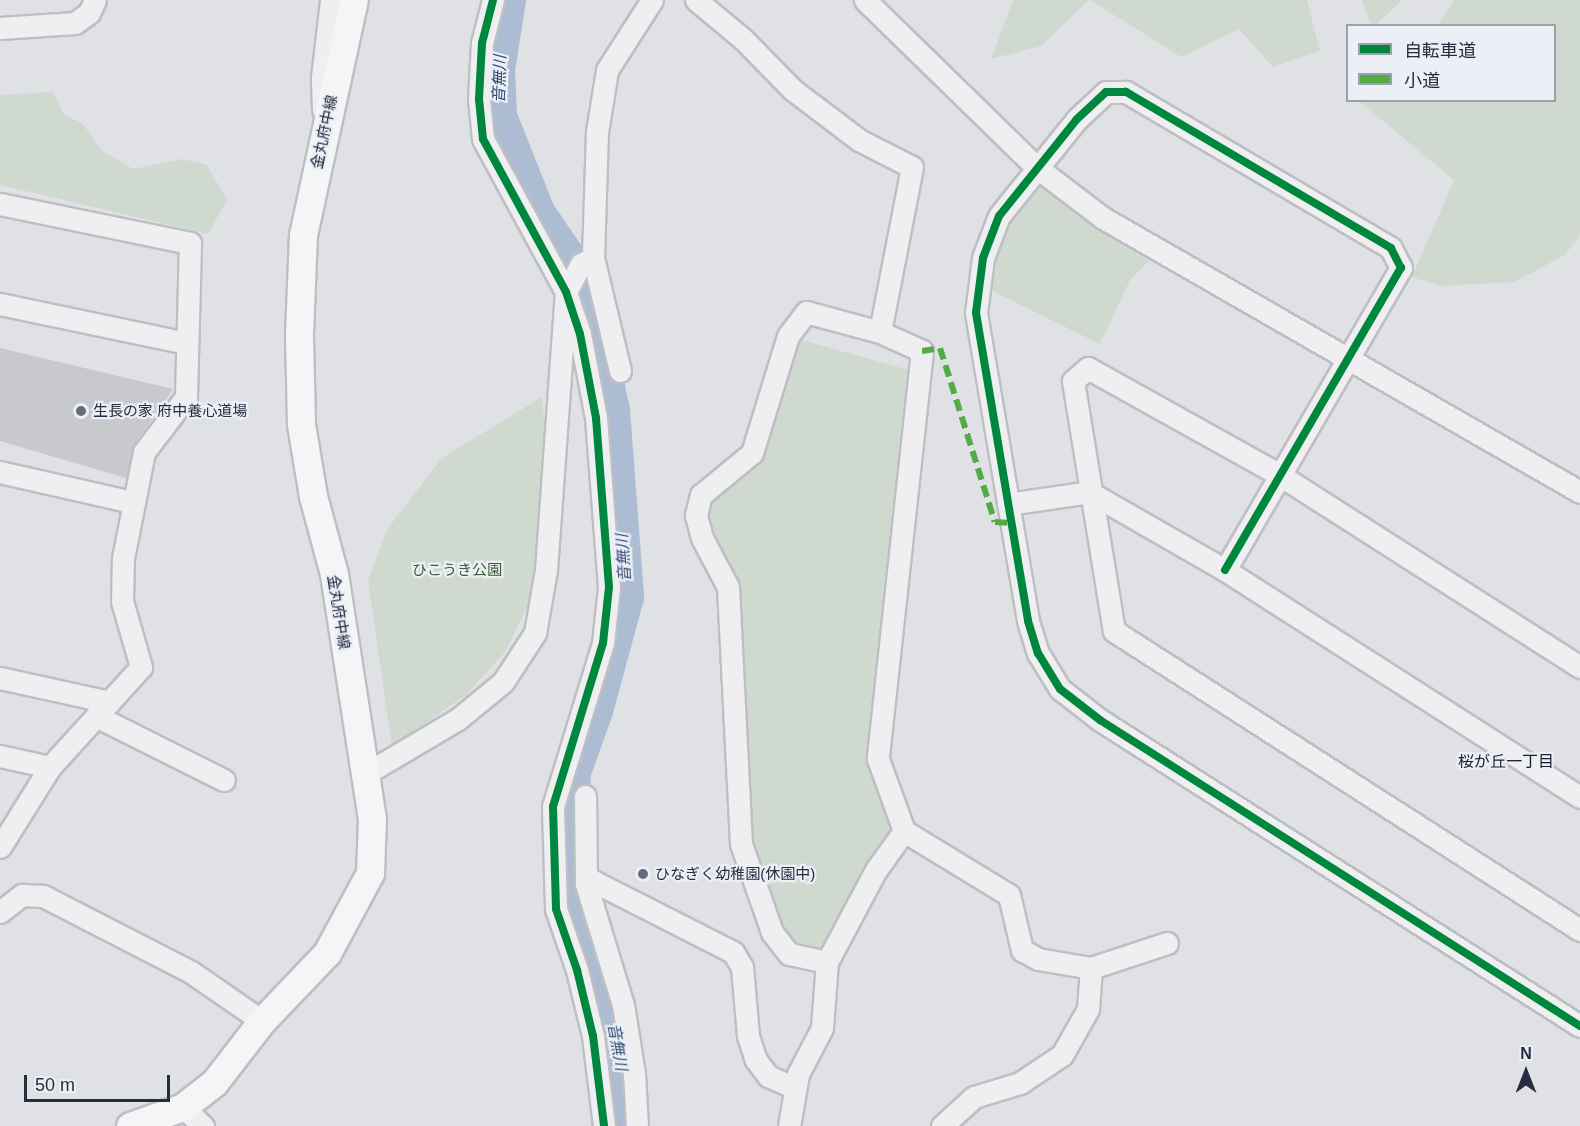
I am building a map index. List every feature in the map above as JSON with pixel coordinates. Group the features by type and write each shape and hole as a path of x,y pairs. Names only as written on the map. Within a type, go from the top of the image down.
{"main road":[{"name":"金丸府中線","path":"130,1126 183,1107 214,1083 262,1021 327,953 370,873 372,819 334,574 313,496 302,424 303,235 323,128 354,0"}],"street":[{"path":"0,28 75,23 89,13 95,0"},
{"path":"323,128 322,78 331,0"},
{"path":"493,0 482,43 479,99 483,139 566,292 580,334 596,418 609,586 603,643 553,807 556,909 577,970 593,1036 604,1126"},
{"path":"620,371 587,261 597,132 607,70 652,0"},
{"path":"696,0 793,90 859,140 912,167 880,332"},
{"path":"865,0 1036,167 1103,218 1580,492"},
{"path":"1225,570 1401,268 1391,248 1126,92 1106,92 1077,119 1036,167 999,216 983,258 976,313 1028,621 1038,653 1060,689 1100,720 1580,1026"},
{"path":"0,204 190,243 186,397 144,452 132,502 123,558 122,601 141,667 50,767 1,843"},
{"path":"365,774 458,719 503,681 536,633 546,570 566,292 587,261"},
{"path":"0,304 187,343"},
{"path":"827,962 789,954 772,932 741,844 728,586 702,538 696,515 701,495 752,453 788,336 806,312 880,332 911,343 922,351 878,759 904,831 1009,895 1022,950 1038,959 1090,968 1167,943"},
{"path":"1580,667 1280,475 1088,368 1073,381 1089,492 1114,632 1580,930"},
{"path":"0,472 132,502"},
{"path":"1008,504 1089,492 1225,570 1580,797"},
{"path":"0,678 102,709 224,780"},
{"path":"0,756 50,767"},
{"path":"585,796 586,884 622,1005 634,1074 637,1126"},
{"path":"789,1126 798,1074 822,1028 827,962 876,870 904,831"},
{"path":"586,884 593,881 733,952 742,967 748,1036 756,1060 768,1076 795,1088"},
{"path":"0,912 22,895 43,896 191,972 262,1021"},
{"path":"942,1126 974,1096 1020,1083 1062,1055 1088,1009 1090,968"},
{"path":"183,1107 203,1126"}],"green space":[{"path":"1013,0 1089,0 1041,46 991,59"},
{"path":"1090,0 1307,0 1320,51 1273,67 1239,29 1181,57"},
{"path":"1362,0 1402,0 1377,24 1370,24"},
{"path":"1454,0 1580,0 1580,235 1565,255 1514,282 1441,286 1412,277 1454,180 1360,102 1556,102 1556,24 1439,24"},
{"path":"53,92 64,115 82,123 102,151 133,169 182,159 207,165 227,200 208,234 0,185 0,95"},
{"path":"1035,183 1149,261 1130,280 1100,344 991,290 1001,230"},
{"path":"795,338 916,372 872,761 896,832 823,956 786,944 745,843 733,578 702,523 706,498 755,456"},
{"name":"ひこうき公園","path":"542,397 547,451 536,589 505,652 467,694 392,747 368,580 388,528 442,458"}],"building":[{"name":"生長の家 府中養心道場","path":"0,348 173,389 134,445 126,478 0,441"}],"waterway":[{"name":"音無川","path":"509,0 498,70 500,116 538,212 570,259 595,327 613,410 627,597 596,711 574,772 570,869 580,931 608,997 624,1090 624,1126"}],"marked path":[{"path":"922,351 940,348 995,522 1011,523"}],"cycle path":[{"path":"493,0 482,43 479,99 483,139 566,292 580,334 596,418 609,587 603,643 553,807 556,909 577,970 593,1036 604,1126"},
{"path":"1225,570 1401,268 1391,248 1126,92 1106,92 1077,119 999,216 983,258 976,313 1028,621 1038,653 1060,689 1100,720 1580,1026"}],"place":[{"name":"生長の家 府中養心道場","path":"81,411"},
{"name":"ひなぎく幼稚園(休園中)","path":"643,874"}],"district":[{"name":"桜が丘一丁目","path":"1506,762"}]}
